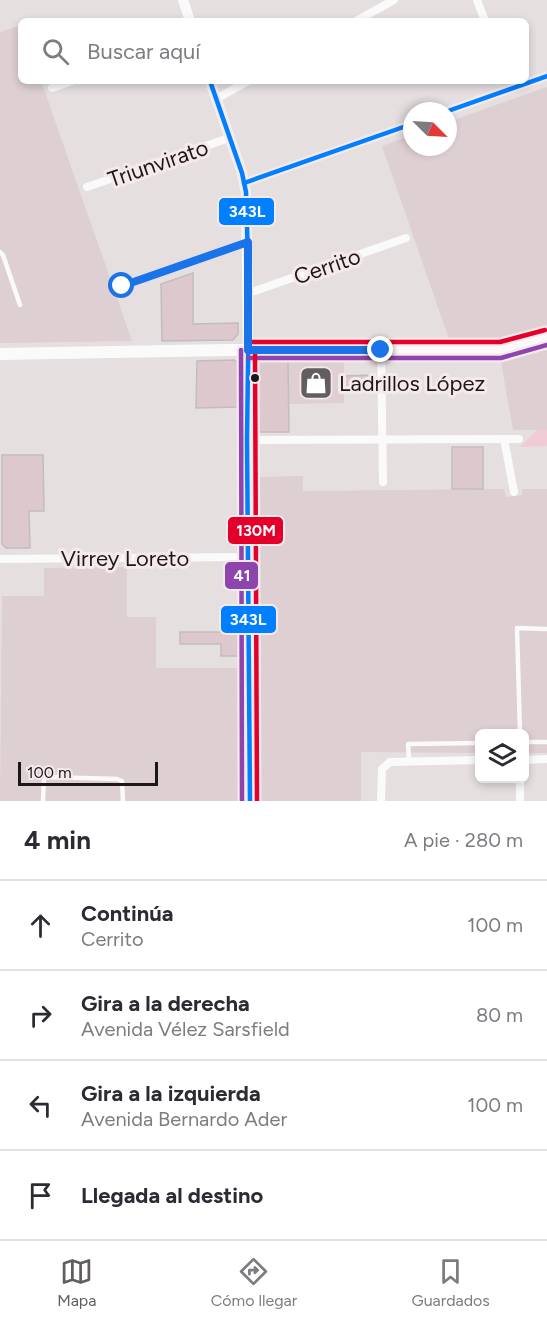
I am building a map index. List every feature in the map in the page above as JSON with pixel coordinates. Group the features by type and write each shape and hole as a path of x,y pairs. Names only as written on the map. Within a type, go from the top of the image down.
{"main road":[{"path":"0,354 248,350 501,350 547,337"},
{"path":"248,350 250,801"}],"street":[{"path":"183,0 189,18"},
{"path":"361,18 394,0"},
{"path":"477,0 484,18"},
{"path":"529,80 547,76"},
{"path":"52,88 63,84"},
{"path":"211,84 244,183 248,242 248,350"},
{"path":"216,99 243,84"},
{"path":"457,107 509,85"},
{"path":"244,183 403,127"},
{"name":"Triunvirato","path":"87,187 229,138"},
{"name":"Cerrito","path":"249,293 406,238"},
{"path":"122,286 248,242"},
{"path":"381,350 383,482"},
{"path":"504,439 514,492"},
{"path":"247,440 519,439"},
{"name":"Virrey Loreto","path":"0,559 249,557"},
{"path":"529,760 547,759"},
{"path":"381,801 381,775 385,764 396,761 475,760"},
{"path":"520,783 520,801"}],"lane":[{"path":"0,252 20,305"},
{"path":"520,729 517,628 547,628"},
{"path":"529,742 547,742"},
{"path":"409,761 408,744 475,743"},
{"path":"43,801 43,782 44,778 48,777 117,779 122,781 123,801"}],"shaded area":[{"path":"18,26 18,84 42,84 132,341 0,343 0,32"},
{"path":"547,87 547,326 516,338 449,339 382,146 403,138 403,156 457,156 457,119"},
{"path":"547,345 547,430 513,430 501,362"},
{"name":"Ladrillos López","path":"288,361 344,361 344,403 288,404"},
{"path":"537,430 547,430 547,446 520,447"},
{"path":"303,476 303,491 504,489 506,497 522,495 522,489 547,489 547,753 529,753 529,729 475,729 475,753 361,752 361,801 259,801 258,477"},
{"path":"127,567 127,617 156,617 156,668 239,668 240,801 0,801 2,596 44,596 44,568"}],"building":[{"path":"193,273 193,324 238,323 238,334 233,340 162,341 161,284"},
{"path":"234,360 238,363 238,407 196,408 197,361"},
{"path":"261,361 288,361 289,432 257,432 256,365"},
{"path":"372,375 372,390 344,390 344,376"},
{"path":"452,447 483,447 483,489 452,489"},
{"path":"2,455 43,455 44,511 29,511 30,548 6,548 2,544"},
{"path":"180,632 239,632 239,656 221,656 221,644 180,644"}],"transit line":[{"name":"343L","path":"529,82 547,76"},
{"name":"343L","path":"211,84 242,173 246,192 249,293 247,440 250,801"},
{"name":"343L","path":"457,108 524,84"},
{"name":"343L","path":"244,183 403,127"},
{"name":"130M","path":"248,342 500,342 545,330"},
{"name":"41","path":"248,358 501,358 547,345"},
{"name":"41","path":"241,350 242,801"},
{"name":"130M","path":"255,350 257,801"}],"place":[{"name":"Ladrillos López","path":"316,383"}],"route":[{"path":"122,286 248,242 248,350 381,350"}]}
